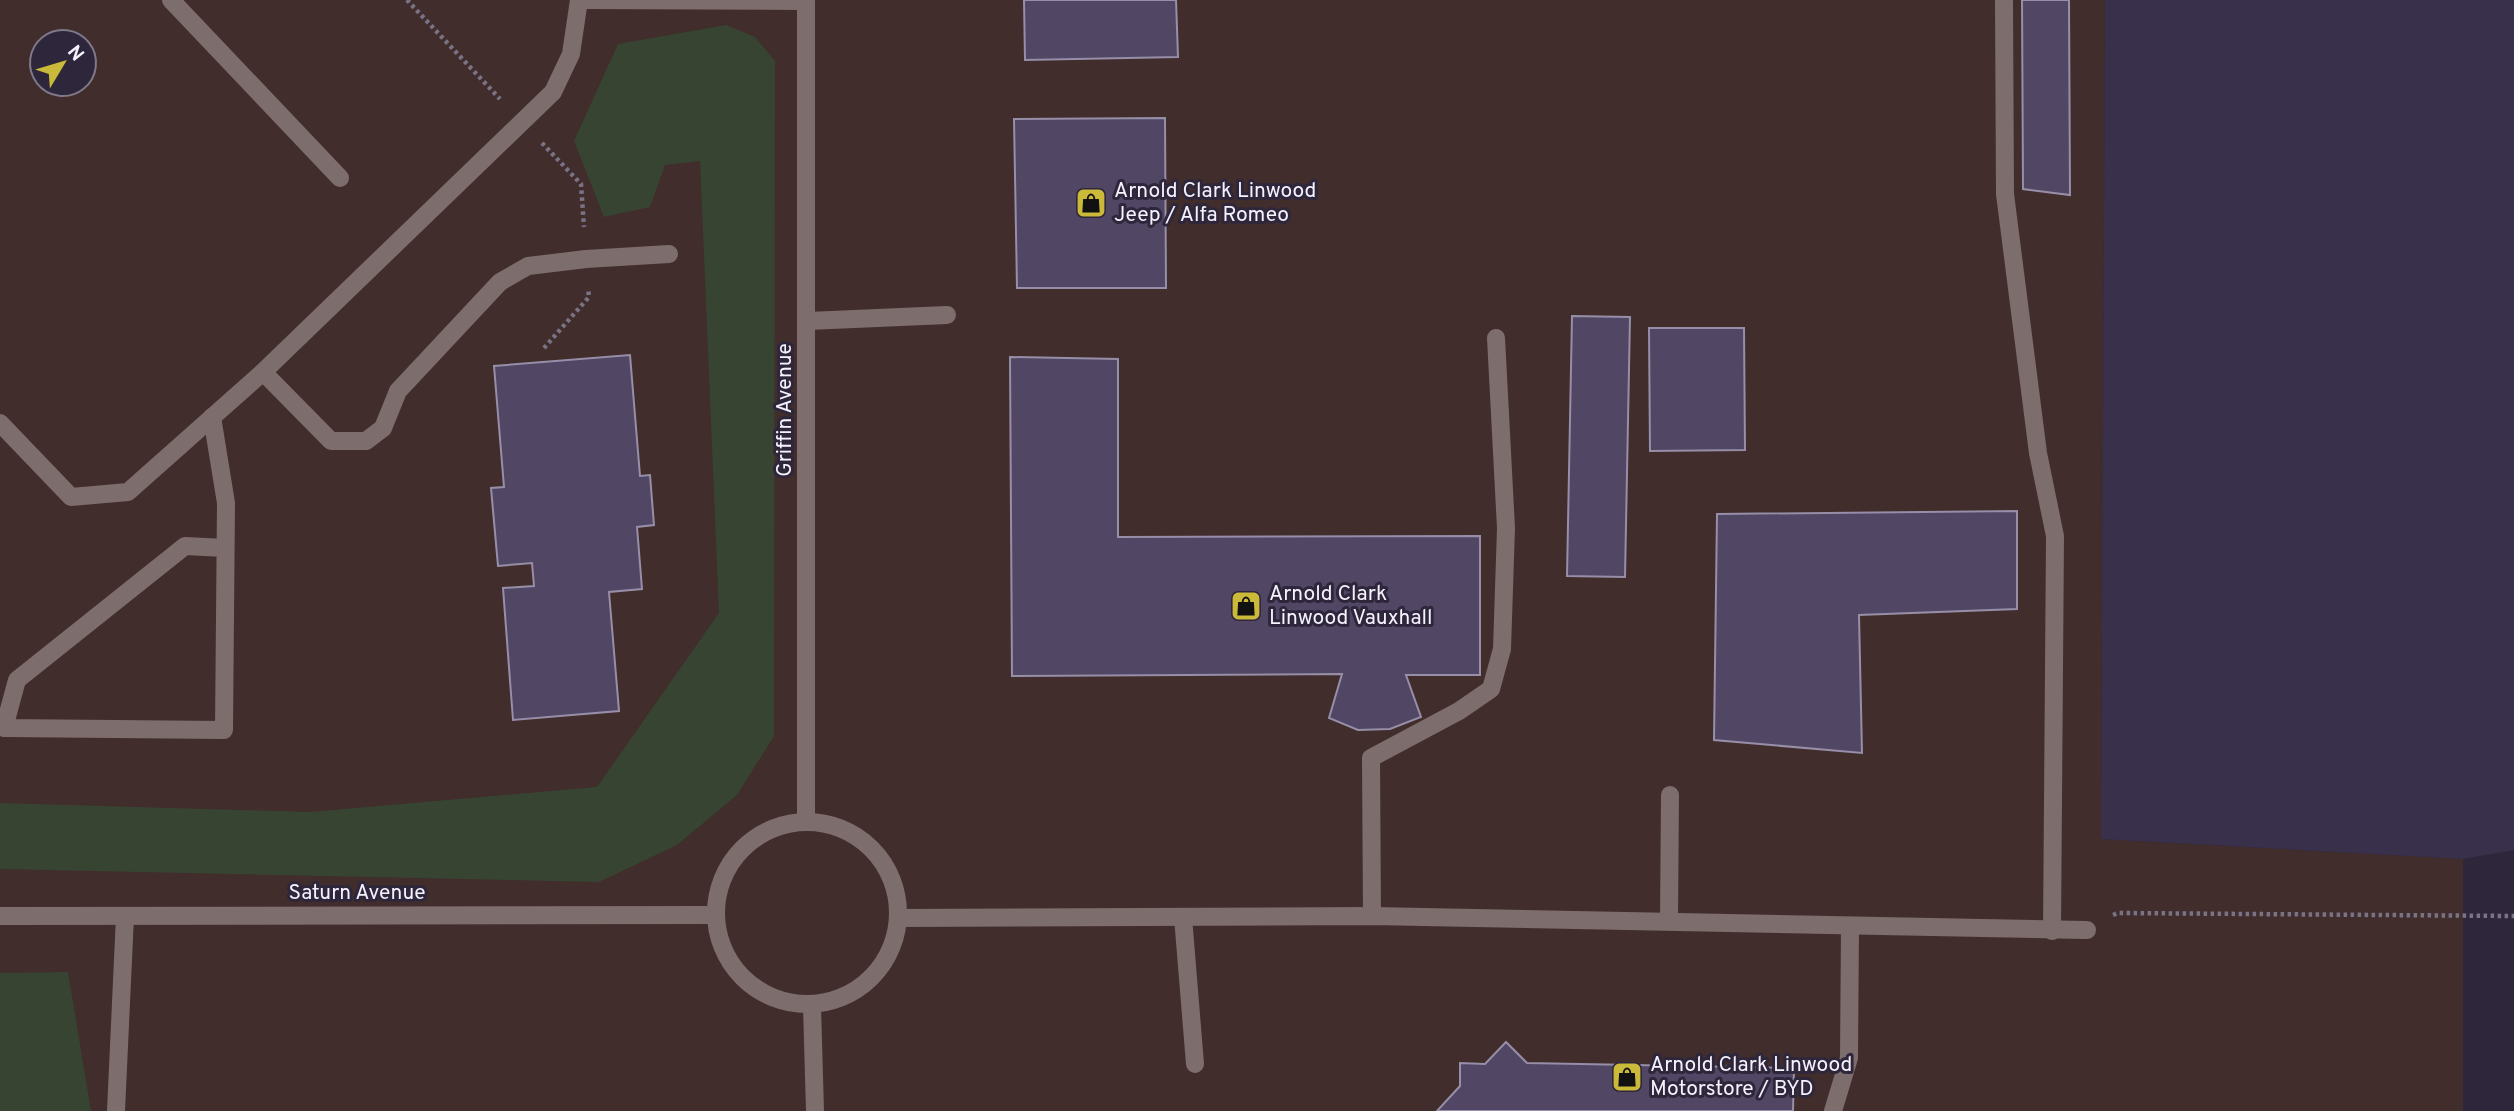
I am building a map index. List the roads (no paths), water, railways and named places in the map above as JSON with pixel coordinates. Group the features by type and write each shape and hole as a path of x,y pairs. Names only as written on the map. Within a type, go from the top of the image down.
{"street":[{"path":"172,0 340,178"},
{"path":"0,423 71,497 128,492 263,372 553,92 570,54 579,0 806,0"},
{"name":"Griffin Avenue","path":"806,0 806,821"},
{"path":"2004,0 2005,194 2038,453 2055,536 2052,931"},
{"path":"263,372 331,441 366,441 383,428 398,391 500,282 528,266 669,254"},
{"path":"808,321 947,315"},
{"path":"1372,916 1371,758 1459,710 1491,689 1502,649 1506,528 1496,338"},
{"path":"212,417 226,503 224,730 5,729 17,680 185,546 225,548"},
{"path":"1669,921 1670,795"},
{"path":"806,821 843,829 870,846 893,880 900,918 892,946 875,974 850,993 812,1006 786,1003 763,993 738,973 722,946 715,915 716,898 727,867 747,843 774,827 806,821"},
{"name":"Saturn Avenue","path":"0,916 715,915"},
{"path":"116,1111 125,916"},
{"path":"900,918 1372,916 1669,921 1850,928 2087,930"},
{"path":"1183,917 1195,1064"},
{"path":"1833,1111 1849,1058 1850,928"},
{"path":"812,1006 815,1111"}],"place":[{"name":"Arnold Clark Linwood Jeep / Alfa Romeo","path":"1091,203"},
{"name":"Arnold Clark Linwood Vauxhall","path":"1246,606"},
{"name":"Arnold Clark Linwood Motorstore / BYD","path":"1627,1077"}]}
